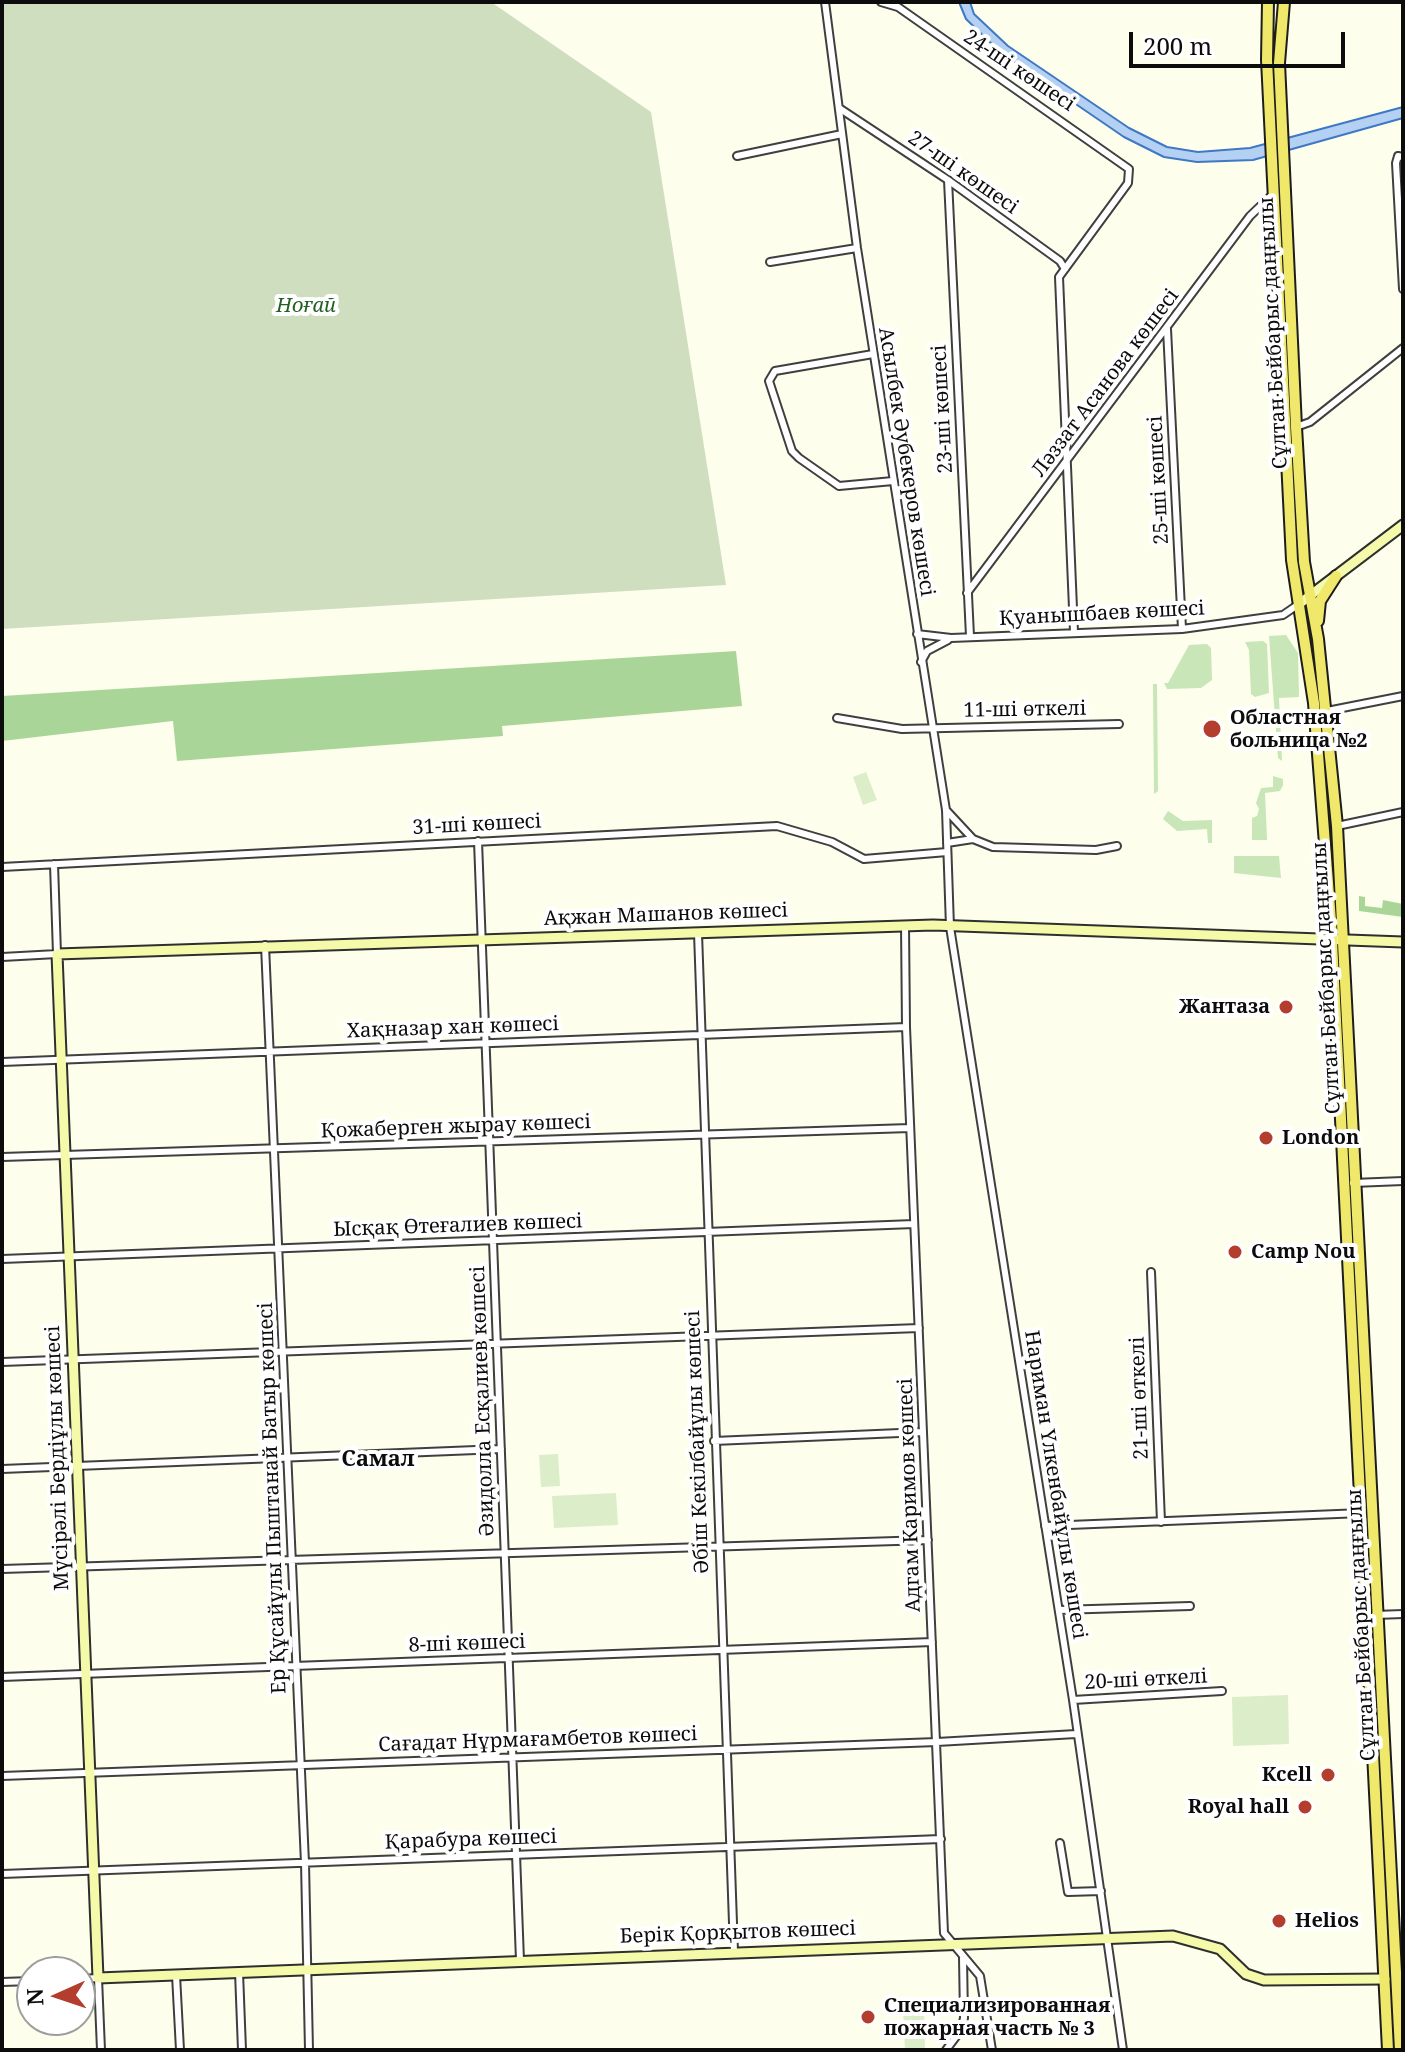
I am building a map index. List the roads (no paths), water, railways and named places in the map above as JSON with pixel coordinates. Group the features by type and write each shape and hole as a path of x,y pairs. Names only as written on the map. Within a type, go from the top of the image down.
{"main road":[{"name":"Сұлтан Бейбарыс даңғылы","path":"1268,2 1273,194 1292,560 1314,703 1345,1074 1398,1883 1400,2050"},
{"name":"Сұлтан Бейбарыс даңғылы","path":"1284,2 1279,63 1296,427 1304,562 1318,639 1337,826 1344,939 1345,1074"},
{"path":"1318,639 1320,601 1336,576"},
{"name":"Сұлтан Бейбарыс даңғылы","path":"1351,1183 1362,1513 1388,2050"}],"street":[{"name":"Асылбек Әубекеров көшесі","path":"825,2 857,248 946,810 950,927"},
{"name":"24-ші көшесі","path":"881,2 898,7 1121,161 1130,176 1128,183 1065,269"},
{"name":"27-ші көшесі","path":"839,108 948,180 1060,261 1065,269"},
{"path":"737,156 842,134"},
{"path":"1403,157 1398,156 1396,163 1403,289"},
{"name":"23-ші көшесі","path":"948,180 970,636"},
{"name":"Ләззат Асанова көшесі","path":"967,593 1250,216 1273,194"},
{"path":"770,262 857,248"},
{"path":"1065,269 1059,277 1074,632"},
{"name":"25-ші көшесі","path":"1167,329 1182,629"},
{"path":"1296,427 1310,422 1403,348"},
{"path":"873,354 775,371 769,381 792,451 799,458 839,486 893,481"},
{"path":"1299,604 1403,525"},
{"name":"Қуанышбаев көшесі","path":"917,634 951,638 1182,629 1283,615 1299,604"},
{"path":"921,662 927,651 951,638"},
{"path":"1327,711 1403,696"},
{"name":"11-ші өткелі","path":"837,718 902,729 1119,724"},
{"path":"946,810 973,839 993,847 1096,850 1117,846"},
{"path":"1337,826 1403,812"},
{"name":"31-ші көшесі","path":"2,867 777,826 832,842 864,859 947,852"},
{"path":"947,843 973,839"},
{"name":"Әзидолла Есқалиев көшесі","path":"478,841 520,1960"},
{"name":"Мүсірәлі Бердіұлы көшесі","path":"54,864 58,1059 101,2050"},
{"name":"Ақжан Машанов көшесі","path":"2,957 265,945 905,925 1403,942"},
{"name":"Адгам Каримов көшесі","path":"905,925 906,1027 944,1933 980,1976 992,2050"},
{"name":"Нариман Үлкенбайұлы көшесі","path":"950,927 1073,1700 1123,2050"},
{"name":"Әбіш Кекілбайұлы көшесі","path":"698,933 734,1951"},
{"name":"Ер Құсайұлы Пыштанай Батыр көшесі","path":"265,945 305,1863 309,2050"},
{"name":"Хақназар хан көшесі","path":"2,1062 906,1027"},
{"name":"Қожаберген жырау көшесі","path":"2,1157 910,1128"},
{"path":"1351,1183 1403,1181"},
{"name":"Ысқақ Өтеғалиев көшесі","path":"2,1259 914,1224"},
{"name":"21-ші өткелі","path":"1151,1272 1161,1522"},
{"path":"2,1362 919,1328"},
{"path":"714,1441 923,1432"},
{"path":"2,1469 501,1449"},
{"path":"1045,1526 1362,1513"},
{"path":"2,1569 928,1540"},
{"path":"1059,1610 1190,1606"},
{"path":"1367,1615 1403,1614"},
{"name":"8-шi көшесi","path":"2,1677 932,1642"},
{"name":"20-ші өткелі","path":"1073,1700 1222,1691"},
{"name":"Сағадат Нұрмағамбетов көшесі","path":"2,1776 937,1742 1076,1734"},
{"name":"Қарабура көшесі","path":"2,1874 941,1839"},
{"path":"1060,1843 1068,1892 1101,1891"},
{"path":"1379,1884 1398,1883"},
{"name":"Берік Қорқытов көшесі","path":"98,1978 951,1942 1173,1936 1220,1949 1246,1974 1264,1980 1385,1979"},
{"path":"946,2050 961,2030 964,2018 963,1958"},
{"path":"239,1972 242,2050"},
{"path":"176,1975 180,2050"}],"water":[{"path":"959,2 970,2 974,14 1008,46 1129,128 1167,147 1198,152 1250,148 1403,107 1403,118 1253,160 1197,162 1164,157 1124,137 1001,53 966,19"}],"place":[{"name":"Областная больница №2","path":"1212,729"},
{"name":"Жантаза","path":"1286,1007"},
{"name":"London","path":"1266,1138"},
{"name":"Camp Nou","path":"1235,1252"},
{"name":"Kcell","path":"1328,1775"},
{"name":"Royal hall","path":"1305,1807"},
{"name":"Helios","path":"1279,1921"},
{"name":"Специализированная пожарная часть № 3","path":"868,2017"}],"district":[{"name":"Самал","path":"378,1460"}],"park label":[{"name":"Ноғай","path":"306,306"}]}
